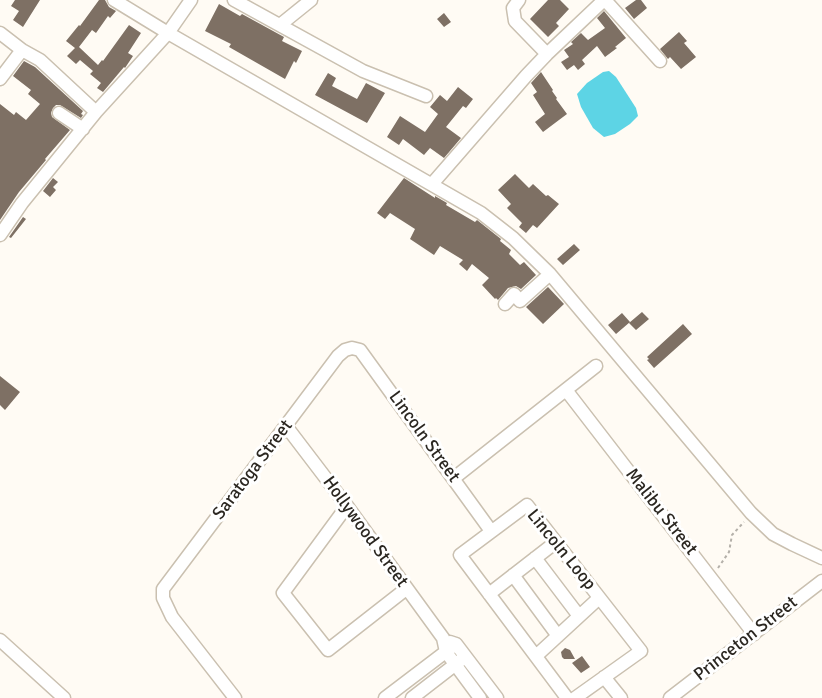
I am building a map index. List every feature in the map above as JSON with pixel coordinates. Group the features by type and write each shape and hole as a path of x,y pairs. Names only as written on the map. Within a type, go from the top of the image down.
{"street":[{"path":"114,0 481,213 513,238 550,274 751,513 773,534 822,558"},
{"path":"0,235 22,203 96,112 168,33 191,0"},
{"path":"234,0 363,71 426,96"},
{"path":"280,25 311,0"},
{"path":"519,0 513,8 515,21 547,54"},
{"path":"432,184 547,54 605,0 660,61"},
{"path":"0,33 40,60 96,112"},
{"path":"0,79 22,50"},
{"path":"59,113 83,129"},
{"path":"505,304 514,294 520,301 550,274"},
{"name":"Saratoga Street","path":"234,698 172,617 163,598 163,589 338,356 352,348"},
{"name":"Lincoln Street","path":"352,348 360,350 491,531"},
{"path":"454,478 596,366"},
{"name":"Malibu Street","path":"566,390 754,634"},
{"name":"Hollywood Street","path":"286,426 451,648"},
{"name":"Lincoln Loop","path":"567,698 460,555 527,505 640,651 575,698"},
{"path":"347,506 283,593 328,650 406,590"},
{"path":"489,594 556,542"},
{"path":"534,558 579,616"},
{"path":"513,575 558,636"},
{"name":"Princeton Street","path":"670,698 822,581"},
{"path":"536,656 599,598"},
{"path":"0,640 64,698"},
{"path":"451,648 466,657 497,698"},
{"path":"451,648 454,665 480,698"},
{"path":"385,698 451,648"},
{"path":"412,698 466,657"},
{"path":"604,677 621,698"}],"path":[{"path":"713,579 723,558 729,552 732,535 751,513"}],"water":[{"path":"609,71 616,77 636,108 638,116 615,134 604,137 593,128 581,107 577,94 587,83 603,72"}],"building":[{"path":"15,0 40,0 23,27 13,20 19,11 11,6"},
{"path":"99,0 105,0 109,7 116,11 110,18 108,16 96,33 92,30 79,47 98,65 129,25 141,33 128,53 133,56 103,92 97,88 101,83 90,74 93,71 80,60 76,64 67,56 75,48 66,41"},
{"path":"548,0 560,0 569,9 556,23 559,26 548,37 530,19"},
{"path":"636,0 641,0 647,8 634,19 625,8"},
{"path":"219,4 284,37 282,41 302,51 285,79 229,47 231,44 205,31"},
{"path":"604,11 626,38 605,57 597,46 582,60 585,64 578,70 574,65 567,70 561,62 569,57 564,50 573,44 571,42 581,33 588,40 605,28 597,18"},
{"path":"444,13 451,22 444,27 437,19"},
{"path":"679,32 687,41 684,43 696,57 681,69 660,49"},
{"path":"24,61 35,67 83,111 81,114 83,115 81,118 60,105 53,108 52,117 70,130 19,192 0,220 0,104 14,115 16,112 26,120 40,104 28,94 31,90 13,76"},
{"path":"541,72 567,114 543,132 535,122 545,114 533,95 537,92 531,83"},
{"path":"328,73 336,78 332,86 357,99 366,83 385,93 367,123 315,95"},
{"path":"458,87 473,99 466,108 463,106 446,127 461,138 444,158 430,148 424,155 403,139 399,145 387,137 400,116 425,132 438,114 430,107 440,95 447,101"},
{"path":"515,174 529,188 533,184 559,204 537,228 533,225 526,233 519,227 522,223 507,208 511,204 498,190"},
{"path":"53,178 58,182 53,187 56,190 50,197 43,191"},
{"path":"404,178 475,222 477,220 501,239 500,241 511,250 509,254 520,265 524,262 536,275 521,289 516,286 508,288 498,300 482,285 489,278 472,264 467,271 459,264 463,260 440,246 434,255 410,239 415,229 390,213 385,219 377,213"},
{"path":"23,217 26,219 11,238 9,237"},
{"path":"574,244 580,250 563,265 557,259"},
{"path":"548,287 564,304 543,324 526,307"},
{"path":"642,312 649,319 636,330 629,323"},
{"path":"622,313 630,322 616,334 608,325"},
{"path":"683,324 692,334 654,368 647,357"},
{"path":"0,376 20,392 5,410 0,405"},
{"path":"565,648 570,650 575,659 562,657 561,652"},
{"path":"582,656 590,667 581,673 572,663"}]}
